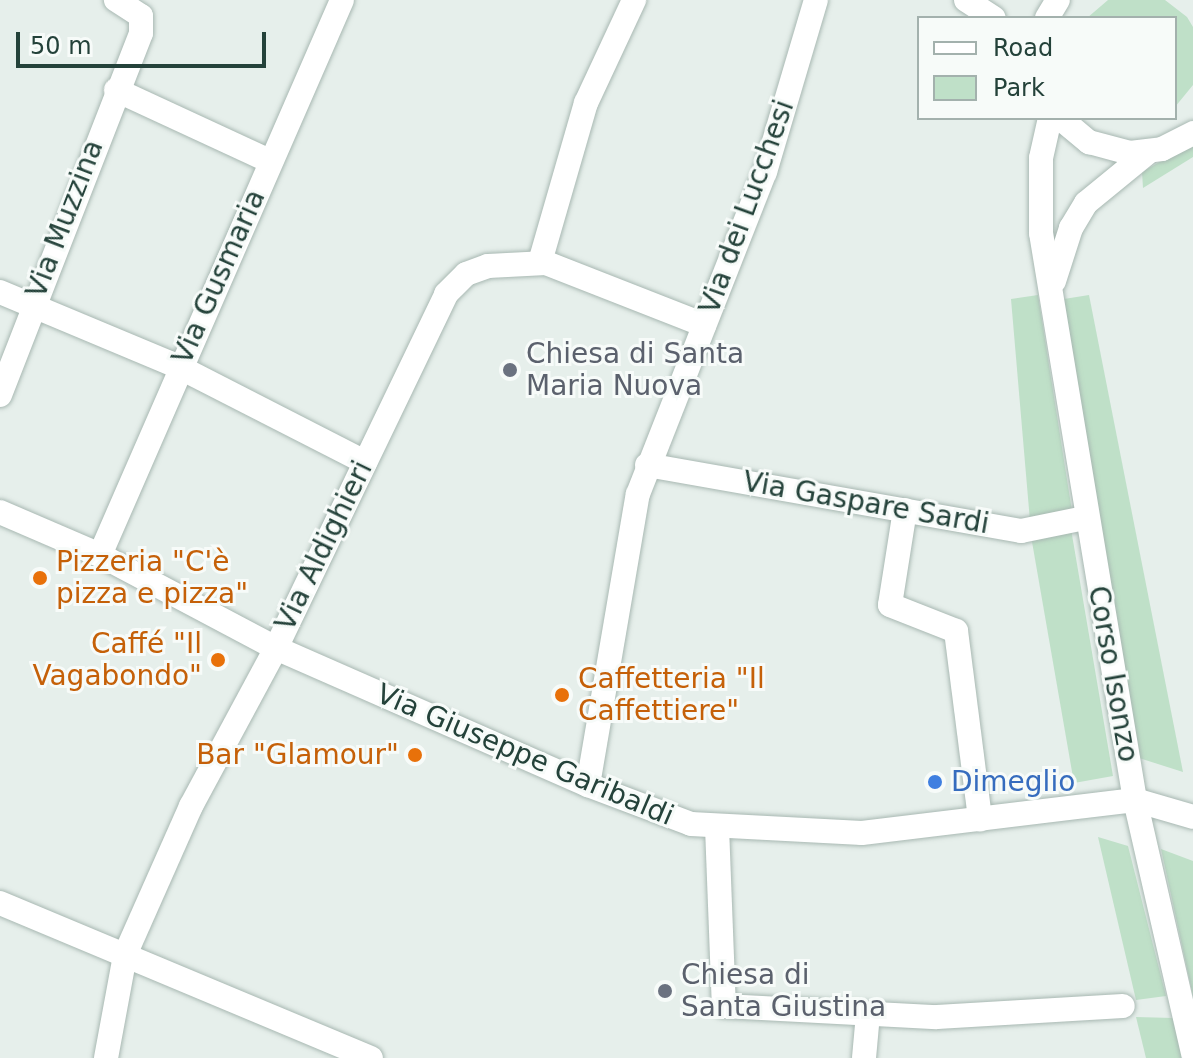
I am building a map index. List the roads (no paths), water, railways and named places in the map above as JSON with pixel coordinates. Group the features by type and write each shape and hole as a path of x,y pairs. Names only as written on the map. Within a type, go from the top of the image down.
{"street":[{"name":"Via Muzzina","path":"0,395 31,303 143,23 141,16 116,0"},
{"name":"Via Gusmaria","path":"100,555 179,367 342,0"},
{"path":"540,262 578,128 634,0"},
{"name":"Via dei Lucchesi","path":"588,785 630,527 647,465 765,172 816,0"},
{"path":"966,0 991,16"},
{"path":"116,90 270,161"},
{"name":"Corso Isonzo","path":"1050,120 1041,158 1040,207 1085,518 1135,800 1193,1054"},
{"path":"1063,120 1103,148 1147,153 1193,133"},
{"name":"Corso Isonzo","path":"1052,291 1057,263 1086,203 1147,153"},
{"name":"Via Aldighieri","path":"106,1058 125,955 191,806 276,648 446,294 478,269 540,262 570,269 704,325"},
{"path":"0,292 179,367 365,462"},
{"name":"Via Gaspare Sardi","path":"647,465 1021,531 1085,518"},
{"path":"905,510 890,605 956,631 980,819"},
{"name":"Via Giuseppe Garibaldi","path":"0,512 100,555 276,648 659,815 717,827 862,833 1135,800"},
{"path":"1135,800 1193,817"},
{"path":"717,827 724,1006 868,1014 1006,1016 1123,1006"},
{"path":"0,903 371,1058"},
{"path":"864,1058 868,1014"}],"place":[{"name":"Chiesa di Santa Maria Nuova","path":"510,370"},
{"name":"Pizzeria \"C'è pizza e pizza\"","path":"40,578"},
{"name":"Caffé \"Il Vagabondo\"","path":"218,660"},
{"name":"Caffetteria \"Il Caffettiere\"","path":"562,695"},
{"name":"Bar \"Glamour\"","path":"415,755"},
{"name":"Dimeglio","path":"935,782"},
{"name":"Chiesa di Santa Giustina","path":"665,991"}]}
